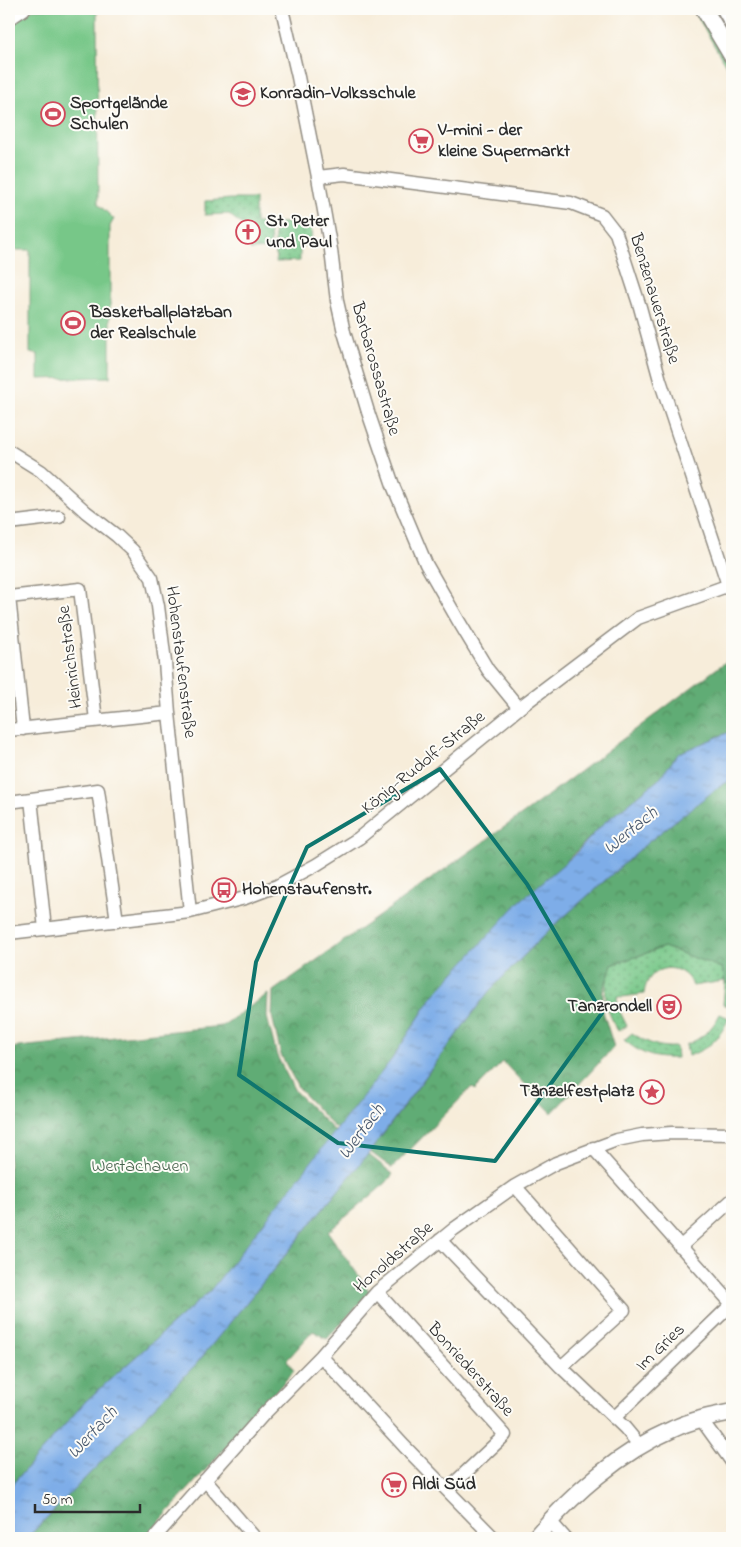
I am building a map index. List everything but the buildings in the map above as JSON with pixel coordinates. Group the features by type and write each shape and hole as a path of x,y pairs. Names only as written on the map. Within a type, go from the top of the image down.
{"street":[{"path":"9,19 24,9"},
{"name":"Barbarossastraße","path":"282,9 318,177 331,250 337,301 368,412 394,488 426,564 488,670 519,708"},
{"path":"704,9 732,56"},
{"path":"725,9 732,21"},
{"name":"Benzenauerstraße","path":"318,177 344,174 571,203 602,215 616,233 640,307 660,380 730,584"},
{"name":"Hohenstaufenstraße","path":"9,451 41,471 86,512 117,536 132,551 152,578 158,606 165,662 190,912"},
{"path":"9,523 59,516"},
{"name":"König-Rudolf-Straße","path":"9,933 190,912 245,898 277,886 316,865 359,838 519,708 638,618 730,584"},
{"name":"Heinrichstraße","path":"9,597 80,589 96,720"},
{"path":"9,597 23,729"},
{"name":"Heinrichstraße","path":"9,730 169,713"},
{"path":"9,802 98,790 117,921"},
{"path":"31,799 44,929"},
{"name":"Honoldstraße","path":"154,1538 262,1415 320,1356 377,1292 440,1240 515,1186 556,1163 617,1140 642,1135 672,1133 732,1134"},
{"path":"592,1148 732,1304"},
{"path":"515,1186 624,1310 561,1367"},
{"path":"680,1247 732,1200"},
{"path":"440,1240 561,1367 640,1446"},
{"name":"Bonriederstraße","path":"377,1292 505,1435 447,1490"},
{"name":"Im Gries","path":"614,1418 732,1304"},
{"path":"320,1356 494,1538"},
{"path":"535,1538 550,1520 598,1476 640,1446 674,1428 732,1412"},
{"path":"701,1419 732,1462"},
{"path":"205,1480 256,1538"},
{"path":"550,1520 565,1538"}],"highlighted area":[{"path":"440,769 527,884 602,1013 495,1161 338,1143 239,1075 256,962 307,847"}],"green space":[{"name":"Sportgelände Schulen","path":"33,9 97,9 98,204 114,219 110,226 110,377 38,379 38,354 30,353 30,250 9,250 9,24"},
{"path":"693,9 697,9 732,68 732,76"},
{"path":"255,199 255,223 270,222 271,249 250,250 249,231 229,214 205,215 205,201"},
{"path":"311,222 312,245 300,246 300,261 276,262 274,223"},
{"path":"728,660 732,660 732,731 679,754 658,780 604,823 433,996 392,1059 338,1129 333,1126 299,1089 281,1055 272,1016 273,991 527,811"},
{"path":"732,779 732,984 725,983 722,968 664,947 612,965 603,991 603,1012 614,1047 552,1113 503,1062 475,1090 472,1087 392,1168 370,1152 489,991 549,930 647,843 721,785"},
{"path":"664,947 723,968 724,981 693,986 688,977 681,972 673,969 658,971 651,976 646,984 644,994 617,996 618,1008 627,1026 618,1031 609,1013 606,998 607,983 612,965"},
{"path":"725,983 732,984 732,1008 723,1004"},
{"name":"Wertachauen","path":"268,994 267,1017 277,1056 295,1091 336,1132 210,1291 86,1401 9,1488 9,1048 222,1026"},
{"path":"720,1014 729,1018 721,1032 708,1046 688,1056 686,1045 706,1033 714,1025"},
{"path":"632,1033 653,1044 664,1047 676,1047 677,1058 655,1057 643,1053 624,1040"},
{"path":"368,1154 393,1174 386,1183 328,1232 370,1292 327,1339 313,1331 287,1360 294,1371 145,1538 27,1538 196,1364"}],"water":[{"name":"Wertach","path":"732,731 732,779 721,785 647,843 549,930 489,991 368,1154 196,1364 27,1538 9,1538 9,1488 86,1401 210,1291 392,1059 433,996 519,902 573,856 604,823 658,780 679,753"}],"place":[{"name":"Konradin-Volksschule","path":"243,94"},
{"name":"Sportgelände Schulen","path":"53,114"},
{"name":"V-mini - der kleine Supermarkt","path":"421,141"},
{"name":"St. Peter und Paul","path":"248,232"},
{"name":"Basketballplatzban der Realschule","path":"73,323"},
{"name":"Hohenstaufenstr.","path":"224,890"},
{"name":"Tanzrondell","path":"669,1007"},
{"name":"Tänzelfestplatz","path":"652,1092"},
{"name":"Aldi Süd","path":"394,1485"}]}
